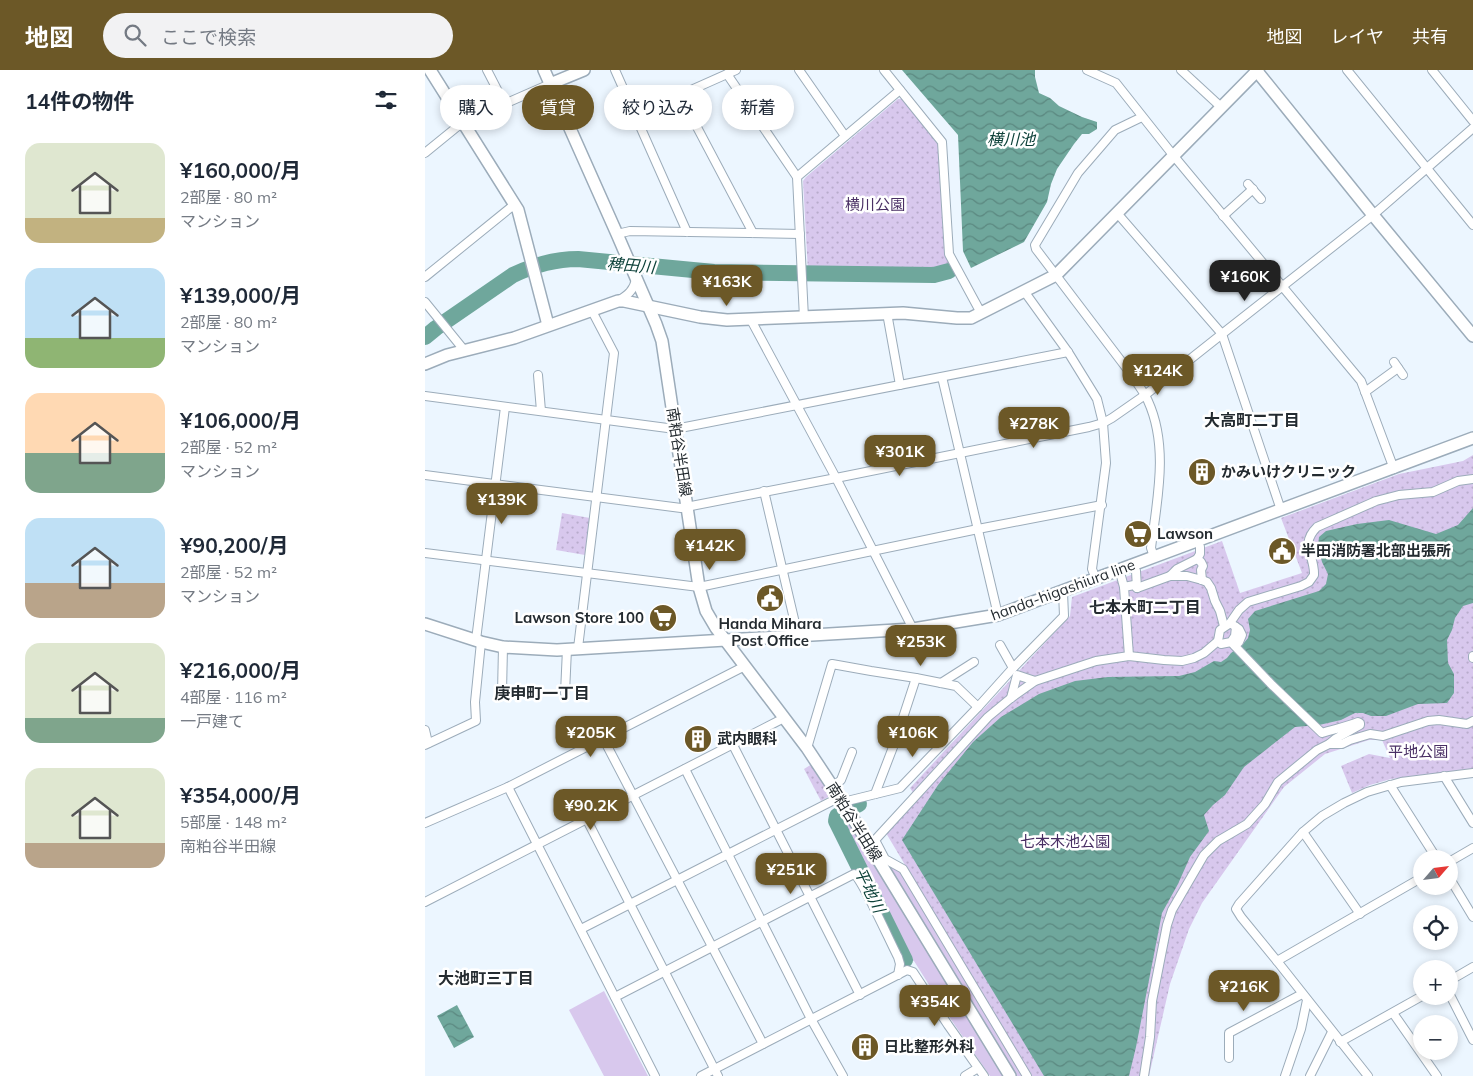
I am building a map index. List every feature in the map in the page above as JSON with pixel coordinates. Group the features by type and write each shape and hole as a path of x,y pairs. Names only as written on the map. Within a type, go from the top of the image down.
{"main road":[{"path":"430,70 440,86"},
{"name":"南粕谷半田線","path":"544,70 635,275 661,340 699,587 706,611 716,628 807,748 842,801 1010,1076"},
{"path":"550,84 584,70"},
{"path":"425,364 447,354 514,338 618,301 700,317 727,320 887,313 971,318 1056,275 1257,70 1373,215 1471,330"},
{"path":"468,130 518,210 548,325"},
{"name":"handa-higashiura line","path":"425,624 479,641 503,647 523,649 572,648 913,629 998,615 1473,438"}],"street":[{"path":"487,70 495,85"},
{"path":"615,70 622,85"},
{"path":"701,85 736,70"},
{"path":"799,70 845,136"},
{"path":"884,70 942,142 949,254 981,313"},
{"path":"1087,70 1116,83 1223,216 1361,381 1394,468"},
{"path":"1181,70 1221,107"},
{"path":"1347,70 1473,225"},
{"path":"1435,71 1473,121"},
{"path":"727,74 797,177 804,318"},
{"path":"512,100 550,84"},
{"path":"797,177 899,90"},
{"path":"1143,117 1115,130 1078,173 1035,244 1036,249 1145,395 1152,410 1157,432 1160,476 1151,548 1154,557"},
{"path":"425,475 681,508 1103,423 1145,395 1373,215 1473,128"},
{"path":"425,153 453,130"},
{"path":"642,130 687,232"},
{"path":"699,130 753,233"},
{"path":"1223,216 1251,187 1261,199"},
{"path":"425,277 515,204"},
{"path":"1117,213 1223,334 1281,510"},
{"path":"617,234 631,231 800,234"},
{"path":"618,301 635,287 635,275"},
{"path":"1024,291 1096,394 1103,423 1106,463 1092,569 1096,579"},
{"path":"425,302 464,350"},
{"path":"565,693 586,573 614,353 593,311"},
{"path":"887,313 901,385"},
{"path":"751,320 836,478 913,629"},
{"path":"425,396 675,429 1067,352"},
{"path":"1365,392 1396,365 1403,375"},
{"path":"538,375 541,411"},
{"path":"942,377 998,615"},
{"path":"425,730 426,744 476,721 475,702 486,560 505,407"},
{"path":"1027,1076 903,869 885,859 875,840 988,717 1035,681 1096,661 1129,656 1182,661 1194,658 1218,641 1220,630 1230,626 1239,610 1248,602 1309,582 1314,576 1314,570 1308,550 1309,540 1311,533 1317,527 1376,501 1399,495 1433,492 1457,481 1473,479"},
{"path":"765,492 797,636"},
{"path":"425,553 699,587 1101,505"},
{"path":"1170,576 1177,570 1197,560 1200,554 1199,547"},
{"path":"1197,560 1203,566 1201,570 1202,580"},
{"path":"1136,571 1137,588"},
{"path":"1121,576 1124,587 1129,656"},
{"path":"1124,587 1134,585 1137,588 1170,576 1187,576 1207,582 1220,611 1235,636 1235,645 1272,686 1322,733 1358,722 1361,723 1361,725 1317,750 1278,782 1265,804 1247,824 1218,841 1204,855 1172,910 1167,925 1152,1001 1150,1037 1144,1076"},
{"path":"581,929 776,829 842,801 900,788 1015,671 1064,616 1063,592"},
{"path":"1218,641 1221,644 1235,645"},
{"path":"1000,645 1015,671 1035,681"},
{"path":"502,692 503,647"},
{"path":"941,683 974,662"},
{"path":"807,748 831,664 956,686 978,707"},
{"path":"425,823 508,787 745,666"},
{"path":"1011,698 1015,671"},
{"path":"875,794 917,678"},
{"path":"425,902 784,718"},
{"path":"1329,744 1342,744 1370,734 1383,736 1428,721 1439,720 1467,724 1473,721"},
{"path":"603,738 763,1044"},
{"path":"733,745 860,995"},
{"path":"842,801 841,780 853,752"},
{"path":"685,769 811,1020 843,1076"},
{"path":"1367,1076 1236,910 1239,904 1303,832 1322,816 1367,792 1390,785 1473,772"},
{"path":"1444,776 1473,823"},
{"path":"1390,785 1431,850"},
{"path":"508,787 655,1076"},
{"path":"587,820 716,1073"},
{"path":"1303,832 1360,914"},
{"path":"1458,857 1473,848"},
{"path":"615,997 854,874 857,876 898,957 900,964 898,975"},
{"path":"1277,961 1413,883"},
{"path":"1458,892 1473,917"},
{"path":"1458,976 1473,967"},
{"path":"701,1076 716,1073 763,1044 898,975 910,971 984,1076"},
{"path":"1229,1058 1229,1033 1305,997"},
{"path":"1285,1076 1301,1029 1305,997"},
{"path":"1340,1042 1413,1001"},
{"path":"1455,1005 1473,1040"},
{"path":"1393,1013 1437,1076"},
{"path":"1310,1076 1332,1032"},
{"path":"969,1075 978,1068"}],"green space":[{"name":"横川公園","path":"898,99 903,99 937,140 939,145 945,255 951,267 916,273 881,271 808,272 803,181"},
{"name":"七本木池公園","path":"1473,455 1473,769 1391,779 1352,793 1341,766 1369,754 1390,758 1382,740 1369,740 1325,754 1284,787 1202,903 1189,929 1170,984 1149,1076 1031,1076 883,828 914,794 910,788 1070,616 1072,597 1222,541 1240,593 1302,573 1281,518 1399,474 1463,461"},
{"path":"562,513 590,518 585,555 556,550"},
{"path":"812,764 830,793 828,797 821,801 804,769"},
{"path":"846,815 1004,1076 990,1076 914,961 907,959 840,822 841,818"},
{"path":"887,863 900,871 1024,1076 1016,1076"},
{"path":"604,991 648,1076 604,1076 569,1010"}],"water":[{"name":"横川池","path":"902,70 1035,70 1039,93 1050,98 1059,106 1097,122 1097,129 1089,134 1082,134 1057,169 1047,202 1024,242 971,268 963,251 958,135"},
{"name":"七本木池公園","path":"1473,508 1473,603 1463,606 1455,618 1447,640 1448,663 1454,674 1454,693 1447,703 1418,704 1386,716 1355,713 1341,720 1319,725 1295,727 1244,767 1225,795 1204,815 1209,831 1190,857 1162,913 1129,1076 1044,1076 902,840 938,785 973,742 1001,717 1039,694 1075,681 1108,677 1179,676 1195,672 1214,661 1221,662 1248,638 1250,630 1248,619 1255,611 1319,591 1326,584 1328,574 1322,562 1318,546 1319,537 1326,531 1357,524 1389,520 1436,534 1458,525"},
{"path":"457,1005 474,1037 454,1048 437,1016"}],"waterway":[{"name":"稗田川","path":"425,337 513,275 553,261 578,259 714,272 934,275 949,271"},
{"name":"平地川","path":"859,804 837,816 836,821 905,960"}],"place":[{"name":"かみいけクリニック","path":"1202,472"},
{"name":"Lawson","path":"1138,534"},
{"name":"半田消防署北部出張所","path":"1282,551"},
{"name":"Handa Mihara Post Office","path":"770,598"},
{"name":"Lawson Store 100","path":"663,618"},
{"name":"武内眼科","path":"698,739"},
{"name":"日比整形外科","path":"865,1047"}],"district":[{"name":"大高町二丁目","path":"1252,420"},
{"name":"七本木町二丁目","path":"1145,607"},
{"name":"庚申町一丁目","path":"542,693"},
{"name":"大池町三丁目","path":"486,978"}],"park label":[{"name":"平地公園","path":"1418,752"}]}
